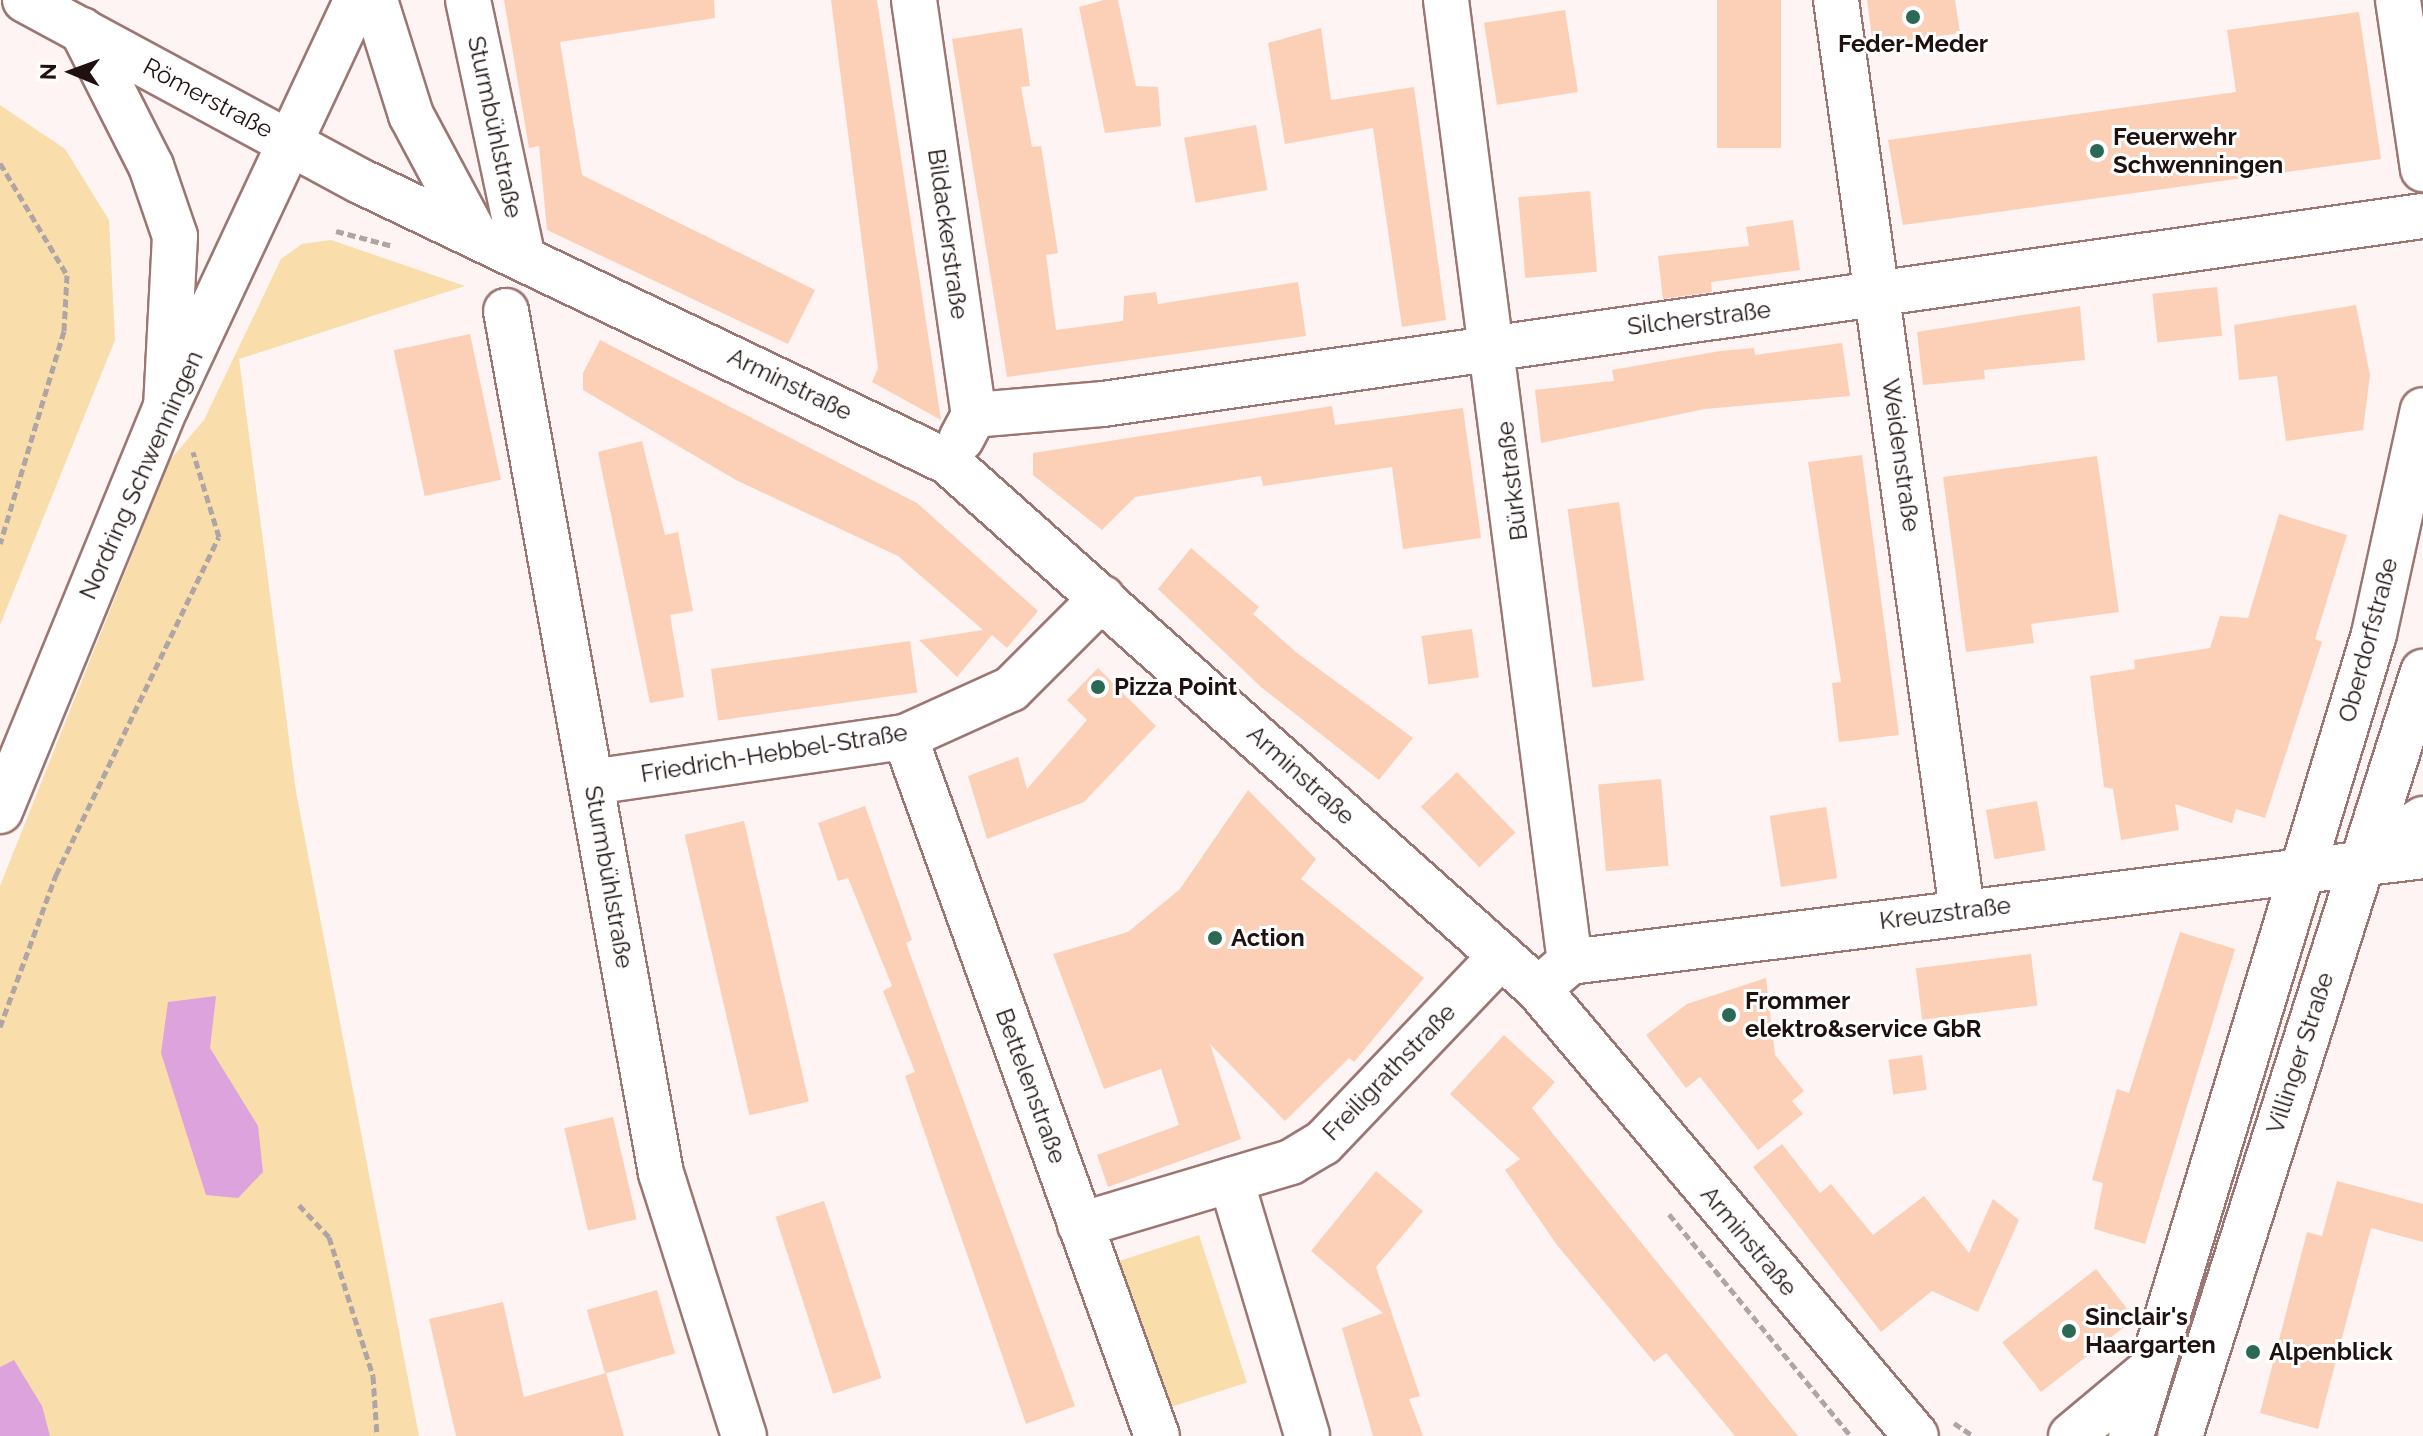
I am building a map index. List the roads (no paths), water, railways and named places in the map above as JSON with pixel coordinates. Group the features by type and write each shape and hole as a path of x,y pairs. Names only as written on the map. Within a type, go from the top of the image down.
{"street":[{"name":"Römerstraße","path":"25,0 291,142"},
{"path":"291,142 357,0"},
{"path":"375,0 411,115 473,231"},
{"name":"Sturmbühlstraße","path":"468,0 522,254"},
{"name":"Bildackerstraße","path":"914,0 974,415"},
{"name":"Bürkstraße","path":"1446,0 1496,344 1554,976"},
{"name":"Weidenstraße","path":"1836,0 1962,910"},
{"path":"2398,0 2422,149"},
{"name":"Römerstraße","path":"82,30 151,166 175,236 178,423"},
{"name":"Arminstraße","path":"291,142 948,462 1501,956 1554,976 1916,1436"},
{"name":"Nordring Schwenningen","path":"0,811 178,423 291,142"},
{"name":"Silcherstraße","path":"974,415 1103,404 1496,344 1879,296 2423,216"},
{"name":"Sturmbühlstraße","path":"506,311 661,1173 744,1436"},
{"name":"Oberdorfstraße","path":"2302,866 2374,634 2423,410"},
{"path":"948,462 974,415"},
{"name":"Friedrich-Hebbel-Straße","path":"592,782 905,737 1011,689 1102,598"},
{"name":"Villinger Straße","path":"2180,1435 2423,672"},
{"name":"Bettelenstraße","path":"905,737 1157,1436"},
{"name":"Kreuzstraße","path":"2361,860 2423,819"},
{"name":"Kreuzstraße","path":"1554,976 1962,910 2302,866 2423,856"},
{"path":"2131,1436 2302,866"},
{"name":"Freiligrathstraße","path":"1080,1225 1231,1180 1323,1143 1501,956"},
{"path":"1231,1180 1306,1436"},
{"path":"2071,1436 2150,1370"}],"place":[{"name":"Feder-Meder","path":"1913,17"},
{"name":"Feuerwehr Schwenningen","path":"2097,151"},
{"name":"Pizza Point","path":"1098,687"},
{"name":"Action","path":"1215,938"},
{"name":"Frommer elektro&service GbR","path":"1729,1015"},
{"name":"Sinclair's Haargarten","path":"2069,1331"},
{"name":"Alpenblick","path":"2253,1352"}]}
